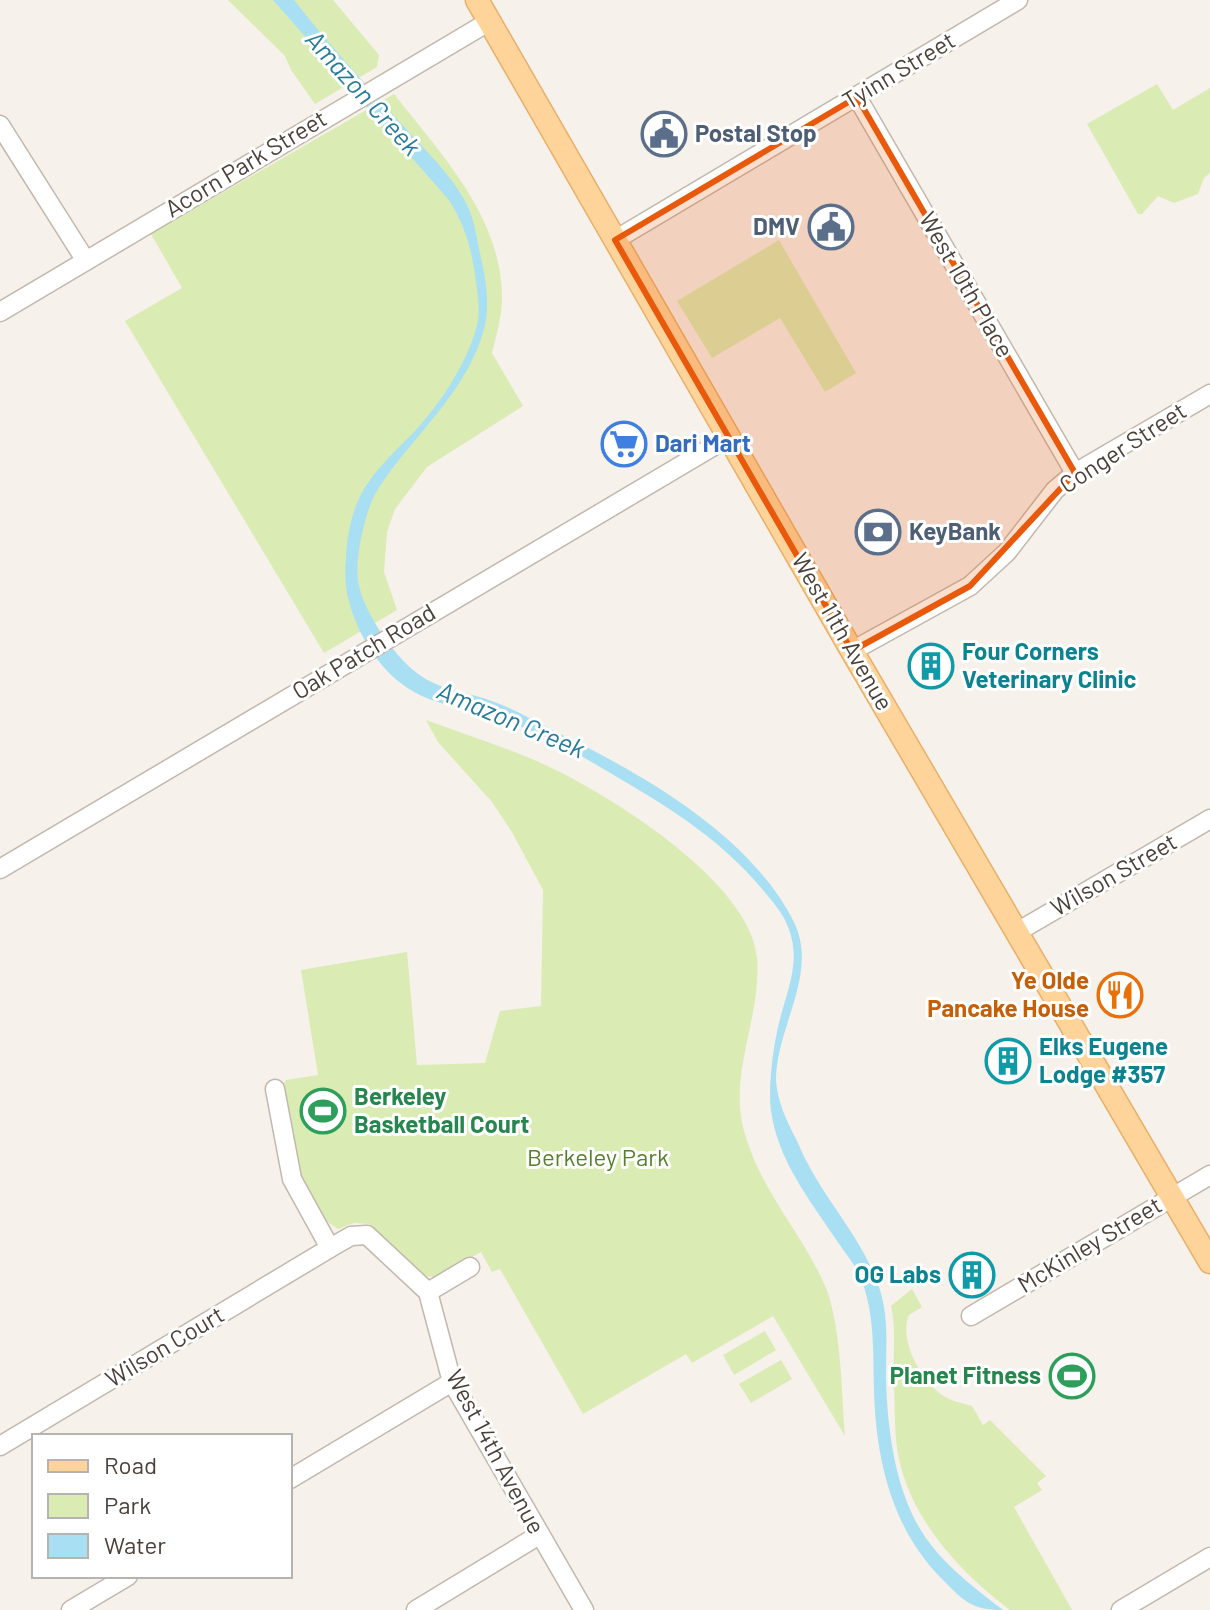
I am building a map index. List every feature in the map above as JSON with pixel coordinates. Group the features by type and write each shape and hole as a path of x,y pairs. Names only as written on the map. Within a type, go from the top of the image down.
{"main road":[{"name":"West 11th Avenue","path":"477,0 852,651 1210,1262"}],"street":[{"name":"Tyinn Street","path":"615,240 1018,0"},
{"name":"Acorn Park Street","path":"0,312 490,21"},
{"name":"West 10th Place","path":"857,97 1075,473"},
{"path":"0,125 86,261"},
{"name":"Conger Street","path":"852,651 970,586 1007,552 1055,490 1075,473 1210,394"},
{"name":"Oak Patch Road","path":"0,869 729,437"},
{"name":"Wilson Street","path":"1017,932 1210,819"},
{"path":"275,1089 292,1179 330,1248 351,1236 367,1235 428,1292 470,1267"},
{"name":"McKinley Street","path":"971,1316 1210,1175"},
{"name":"Wilson Court","path":"0,1446 330,1248"},
{"name":"West 14th Avenue","path":"428,1292 452,1382 584,1610"},
{"path":"292,1478 452,1382"},
{"path":"416,1610 539,1535"},
{"path":"1121,1610 1210,1557"},
{"path":"71,1610 125,1578"}],"highlighted area":[{"path":"857,97 1075,473 970,586 852,651 615,240"}],"green space":[{"path":"228,0 333,0 379,55 377,67 315,104 285,56"},
{"path":"1157,84 1173,110 1210,88 1210,173 1204,178 1198,194 1174,203 1158,196 1142,214 1138,214 1087,124"},
{"path":"394,94 466,188 492,240 502,298 492,353 523,406 427,467 395,509 387,532 384,572 397,610 324,653 125,321 182,288 151,234"},
{"path":"779,240 856,373 825,392 780,318 712,358 677,301"},
{"name":"Berkeley Park","path":"426,720 539,762 635,816 703,870 730,899 749,929 757,958 757,980 740,1088 744,1131 760,1172 813,1262 829,1298 837,1336 845,1436 773,1316 692,1363 686,1354 583,1414 500,1269 492,1272 481,1252 437,1277 423,1276 369,1224 354,1223 338,1229 322,1218 296,1171 282,1086 286,1080 318,1075 301,970 407,952 417,1065 485,1063 500,1011 541,1006 543,890 492,802 438,742"},
{"path":"912,1289 922,1307 909,1315 907,1336 914,1359 926,1380 945,1397 972,1406 983,1425 990,1420 1046,1476 1037,1483 1042,1490 1014,1507 1072,1610 1010,1610 957,1562 941,1544 915,1504 896,1441 891,1306"},
{"path":"765,1331 776,1350 734,1375 723,1355"},
{"path":"781,1360 792,1379 751,1403 739,1384"}],"water":[{"name":"Amazon Creek","path":"273,0 294,0 453,182 472,218 485,279 484,329 465,374 378,489 369,509 361,536 358,564 359,586 368,610 392,648 421,676 511,709 655,786 721,833 774,890 794,922 802,961 778,1060 778,1095 806,1161 856,1239 879,1287 886,1320 890,1430 900,1483 913,1516 930,1544 964,1579 1003,1610 969,1603 942,1579 911,1538 890,1492 878,1442 872,1332 865,1290 855,1266 805,1194 787,1162 771,1111 775,1044 794,952 780,912 732,857 679,816 564,746 502,719 437,702 413,691 383,666 360,631 350,606 345,567 353,514 373,476 428,416 459,369 478,320 477,286 466,236 449,200"}],"place":[{"name":"Postal Stop","path":"664,134"},
{"name":"DMV","path":"831,227"},
{"name":"Dari Mart","path":"624,444"},
{"name":"KeyBank","path":"878,532"},
{"name":"Four Corners Veterinary Clinic","path":"931,666"},
{"name":"Ye Olde Pancake House","path":"1120,995"},
{"name":"Elks Eugene Lodge #357","path":"1008,1061"},
{"name":"Berkeley Basketball Court","path":"323,1111"},
{"name":"OG Labs","path":"972,1275"},
{"name":"Planet Fitness","path":"1072,1376"}]}
